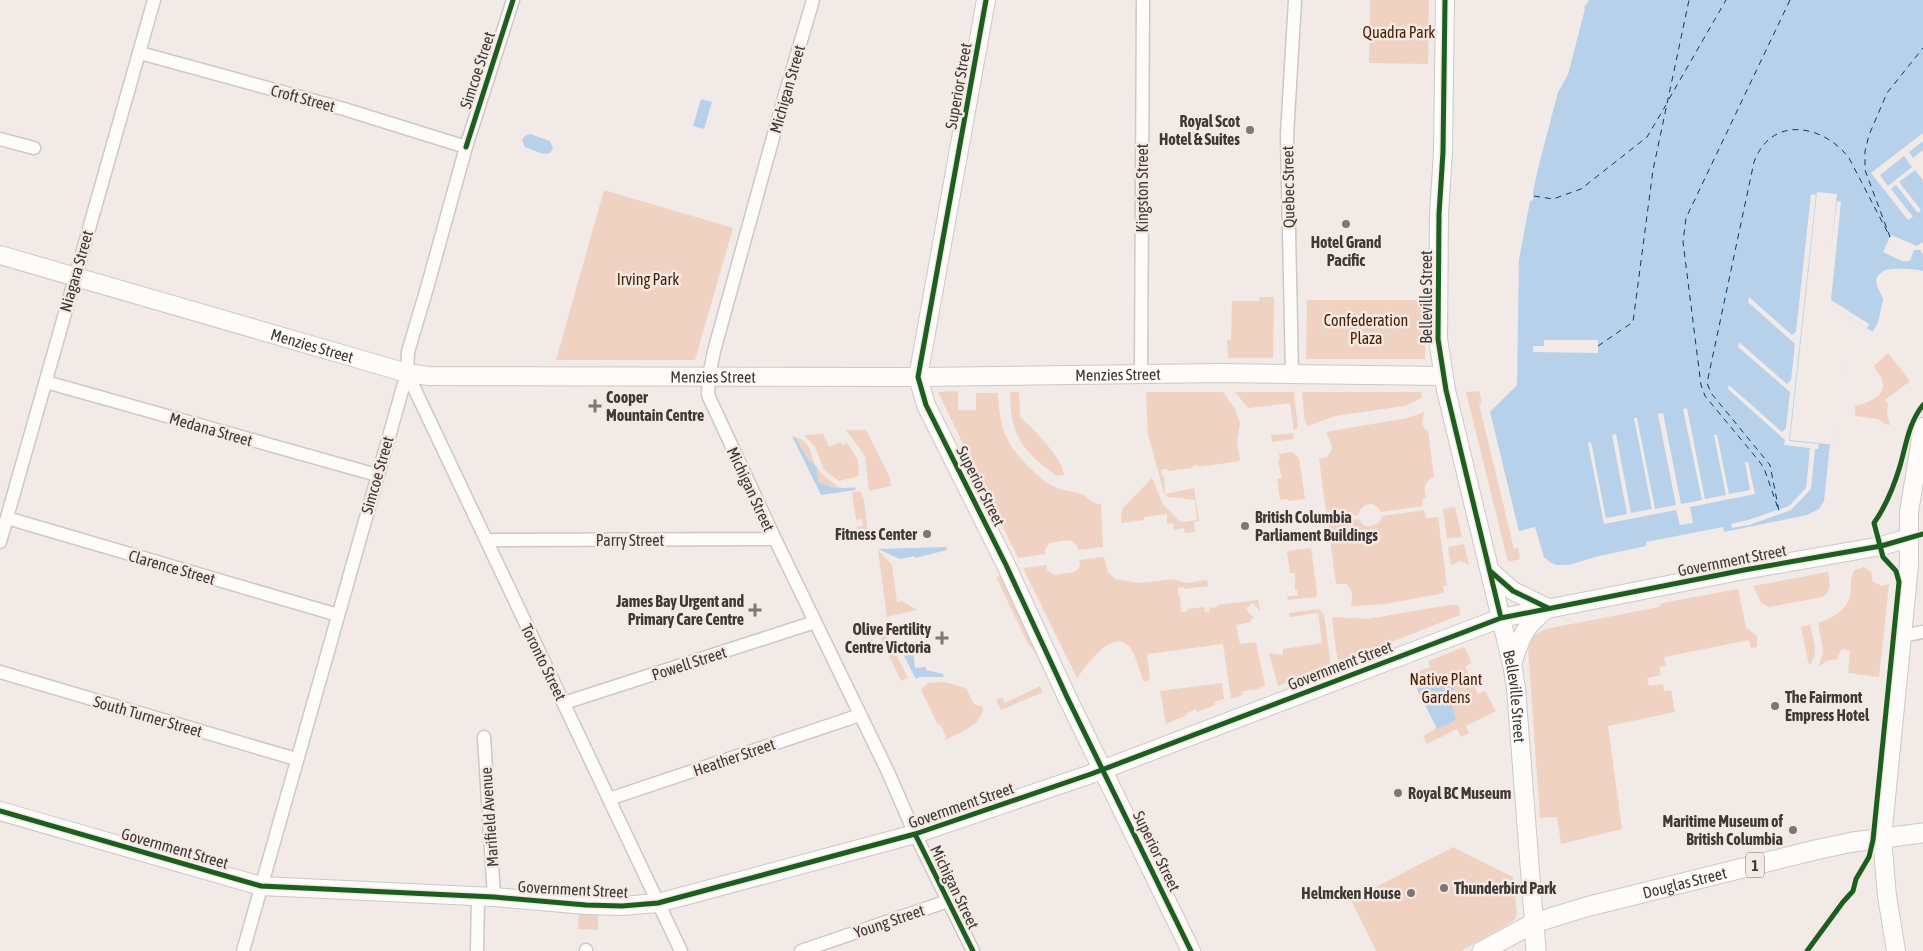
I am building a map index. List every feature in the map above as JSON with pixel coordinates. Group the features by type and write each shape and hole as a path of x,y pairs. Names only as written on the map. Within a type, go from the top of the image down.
{"main road":[{"name":"Douglas Street","path":"1482,951 1534,923 1586,906 1815,850 1923,833"},
{"name":"Belleville Street","path":"1534,923 1536,951"}],"street":[{"name":"Niagara Street","path":"0,542 154,0"},
{"name":"Simcoe Street","path":"243,951 407,373 408,352 412,335 466,147 513,0"},
{"name":"Michigan Street","path":"813,0 777,123 709,376 708,395 915,834 973,951"},
{"name":"Superior Street","path":"986,0 918,377 926,405 1006,565 1067,697 1191,951"},
{"name":"Kingston Street","path":"1141,376 1143,0"},
{"name":"Quebec Street","path":"1292,374 1287,135 1295,0"},
{"name":"Belleville Street","path":"1445,0 1443,152 1439,214 1437,320 1440,358 1516,688 1534,923"},
{"name":"Croft Street","path":"140,53 344,109 466,147"},
{"path":"0,139 34,148"},
{"name":"Menzies Street","path":"0,255 407,373 430,376 918,377 1292,374 1443,376"},
{"name":"Toronto Street","path":"407,373 681,951"},
{"name":"Medana Street","path":"46,382 377,476"},
{"path":"1896,951 1887,896 1882,838 1909,566 1908,512 1923,427"},
{"name":"Clarence Street","path":"7,518 338,615"},
{"name":"Government Street","path":"0,811 261,886 486,897 586,905 622,906 658,903 915,834 1103,769 1501,618 1744,570 1881,546 1909,538"},
{"name":"Parry Street","path":"486,540 775,539"},
{"path":"1490,571 1513,591 1526,599 1548,608"},
{"path":"1512,664 1525,629 1532,620 1548,608"},
{"name":"Powell Street","path":"564,703 815,622"},
{"path":"1902,636 1923,632"},
{"name":"South Turner Street","path":"0,672 296,759"},
{"name":"Heather Street","path":"609,799 860,715"},
{"name":"Marifield Avenue","path":"477,951 486,897 484,737"},
{"name":"Young Street","path":"801,951 948,901"}],"green space":[{"name":"Quadra Park","path":"1370,0 1429,0 1428,64 1369,63"},
{"name":"Irving Park","path":"604,190 733,228 695,360 556,360"},
{"path":"1260,297 1274,297 1273,358 1228,358 1227,340 1231,340 1232,301 1259,301"},
{"name":"Confederation Plaza","path":"1307,300 1426,300 1425,359 1306,359"},
{"path":"1888,353 1910,381 1885,400 1888,404 1887,414 1890,425 1878,419 1855,416 1855,406 1875,398 1882,391 1882,380 1874,366"},
{"path":"958,391 958,410 976,410 976,393 998,393 1000,416 1005,435 1022,460 1039,476 1055,487 1081,494 1093,502 1101,504 1103,547 1078,550 1077,545 1070,540 1049,543 1045,554 1018,558 938,392"},
{"path":"1479,391 1482,403 1479,404 1514,549 1518,548 1520,559 1508,562 1466,392"},
{"path":"1010,392 1019,392 1020,417 1053,453 1063,468 1064,475 1057,476 1045,467 1020,441 1013,420"},
{"path":"1146,392 1223,392 1235,409 1240,423 1237,442 1240,461 1199,467 1198,465 1192,466 1192,468 1168,471 1168,469 1161,470 1162,476 1164,476 1165,494 1148,434"},
{"path":"1235,392 1294,392 1298,428 1294,432 1290,403 1248,408"},
{"path":"1302,392 1421,392 1422,398 1404,406 1335,416 1308,426 1305,422"},
{"path":"1424,412 1422,420 1425,429 1428,431 1434,477 1425,485 1426,497 1422,500 1423,506 1381,512 1372,504 1368,504 1362,507 1358,515 1327,519 1319,459 1327,457 1332,450 1326,432 1408,418"},
{"path":"846,430 866,430 890,478 891,486 869,491 865,456"},
{"path":"1294,433 1293,439 1272,442 1271,435"},
{"path":"823,434 829,447 840,442 842,445 847,443 858,460 859,476 839,481 824,470 815,447 804,435"},
{"path":"795,437 808,447 816,466 808,459"},
{"path":"1292,452 1299,458 1305,499 1280,500 1277,479 1282,478 1278,461 1280,460 1279,454"},
{"path":"817,468 839,487 824,485 818,481"},
{"path":"1152,478 1163,504 1178,520 1183,522 1197,520 1195,500 1168,497 1165,494 1194,488 1199,521 1194,522 1195,532 1185,533 1184,528 1174,530 1173,523 1167,524 1167,514 1121,523 1123,508"},
{"path":"860,491 864,500 869,541 859,541 857,527 863,526 862,519 856,520 852,492"},
{"path":"1455,507 1462,537 1447,539 1443,509"},
{"path":"1424,510 1426,518 1438,517 1447,585 1443,586 1444,593 1386,604 1351,606 1352,594 1350,589 1346,584 1336,584 1328,524 1359,519 1362,524 1368,527 1379,523 1382,516"},
{"path":"1464,544 1469,565 1461,561 1451,565 1448,547"},
{"path":"1311,548 1317,591 1316,597 1288,600 1287,596 1298,596 1297,590 1295,590 1295,573 1290,573 1287,551"},
{"path":"878,550 892,565 897,602 902,601 917,610 887,617"},
{"path":"1104,557 1108,572 1115,579 1140,583 1174,579 1186,583 1207,580 1208,586 1178,588 1181,612 1187,611 1187,609 1204,607 1205,612 1210,611 1209,606 1211,608 1217,607 1217,605 1258,600 1260,611 1253,603 1246,609 1254,618 1251,619 1251,622 1236,625 1240,644 1256,642 1265,686 1252,691 1251,689 1242,692 1243,695 1231,699 1223,644 1147,654 1150,680 1144,682 1131,649 1124,643 1116,642 1109,644 1101,650 1077,678 1023,568 1047,565 1047,570 1054,575 1075,572 1080,566 1079,560"},
{"path":"1864,567 1871,572 1873,582 1882,586 1889,584 1879,677 1848,673 1850,651 1842,649 1838,659 1826,661 1819,667 1823,651 1818,623 1830,618 1844,608 1850,597 1854,570"},
{"path":"1828,572 1829,589 1823,597 1769,607 1761,603 1753,586"},
{"path":"1005,575 1040,658 1028,644 996,577"},
{"path":"1738,589 1746,627 1757,636 1757,647 1751,648 1749,640 1664,657 1666,666 1659,667 1661,675 1647,678 1649,686 1663,684 1664,691 1671,690 1675,712 1608,726 1622,829 1561,844 1557,817 1540,818 1528,648 1532,636 1546,629 1659,607 1662,603"},
{"path":"1449,605 1459,605 1460,615 1338,663 1332,619 1335,617 1368,619"},
{"path":"1319,609 1324,615 1331,666 1278,686 1269,653 1283,655 1283,649 1322,643 1318,613 1290,617 1289,613"},
{"path":"881,625 908,678 901,681 875,626"},
{"path":"1810,625 1815,651 1809,665 1801,627"},
{"name":"Native Plant Gardens","path":"1464,647 1472,663 1465,666 1478,694 1485,691 1496,711 1466,726 1469,733 1461,737 1457,729 1427,744 1423,736 1437,728 1410,675 1430,667 1428,661"},
{"path":"944,682 966,688 974,704 982,707 983,710 981,716 973,725 945,740 946,737 940,724 938,725 921,690 928,683"},
{"path":"1222,683 1224,699 1214,702 1215,705 1197,712 1196,709 1166,724 1160,691"},
{"path":"1040,686 1043,692 1001,710 996,700 1002,697 1005,703"},
{"name":"Thunderbird Park","path":"1453,847 1513,877 1517,912 1515,920 1461,951 1376,951 1351,900"},
{"path":"579,912 598,913 598,930 578,929"}],"water":[{"path":"1589,0 1923,0 1923,271 1890,269 1878,275 1876,281 1883,299 1879,320 1872,332 1852,352 1846,365 1836,445 1830,444 1824,501 1819,509 1807,515 1724,532 1723,527 1646,542 1646,546 1595,557 1569,565 1557,565 1544,557 1535,527 1519,531 1490,412 1517,385 1519,259 1530,199 1558,92 1568,74 1584,8"},
{"path":"701,99 712,102 704,129 693,126"},
{"path":"530,134 550,141 553,148 550,153 543,154 525,147 522,140"},
{"path":"792,436 795,437 808,459 817,467 818,481 836,487 855,487 856,490 821,495"},
{"path":"946,547 947,550 915,558 915,556 900,559 878,549"},
{"path":"908,647 908,650 913,650 915,668 926,667 926,670 943,674 944,677 919,677 916,679 900,648"},
{"path":"1437,676 1442,676 1447,681 1450,681 1454,689 1449,696 1456,719 1437,729 1417,689 1430,685"}],"pier":[{"path":"1583,6 1585,9 1568,74 1558,92 1551,111 1519,258 1516,257 1527,198 1555,91 1566,73"},
{"path":"1923,133 1923,141 1909,152 1913,158 1923,150 1923,180 1915,170 1899,182 1921,210 1918,213 1896,185 1891,189 1913,217 1908,220 1871,173","holes":["1904,156 1912,167 1888,186 1880,175"]},
{"path":"1817,192 1837,194 1831,249 1837,201 1841,202 1831,300 1869,324 1867,328 1825,303 1873,332 1850,356 1845,368 1836,445 1790,440"},
{"path":"1811,194 1816,195 1789,441 1819,444 1818,449 1815,449 1811,489 1791,510 1749,525 1732,528 1731,524 1789,506 1806,488 1810,448 1784,445 1785,440 1728,389 1729,385 1782,432 1786,428 1790,392 1738,347 1739,342 1787,384 1791,380 1795,344 1748,302 1749,297 1792,335 1796,332"},
{"path":"1891,235 1917,246 1923,242 1923,254 1920,250 1914,250 1910,261 1902,261 1883,252"},
{"path":"1544,340 1598,340 1598,353 1533,352 1533,346 1544,346"},
{"path":"1687,408 1705,499 1726,495 1714,435 1717,435 1729,494 1750,490 1745,462 1748,462 1755,494 1690,507 1693,523 1680,525 1676,510 1604,524 1588,443 1591,442 1606,518 1627,514 1612,435 1616,434 1631,513 1652,509 1634,418 1637,418 1655,509 1676,505 1658,414 1663,413 1681,504 1702,500 1683,409"}],"ferry route":[{"path":"1598,346 1633,322 1653,170 1689,0"},
{"path":"1669,99 1726,0"},
{"path":"1790,0 1686,218 1683,242 1701,385 1705,396 1764,468 1779,511 1770,465 1711,393 1707,383 1754,162 1762,147 1772,137 1785,131 1812,132 1826,138 1838,146 1849,158 1890,237 1865,170 1865,151 1869,135 1887,93 1923,48"},
{"path":"1534,196 1553,199 1581,189 1647,137 1666,105"}],"cycle path":[{"path":"466,147 513,0"},
{"path":"986,0 918,377 926,405 1006,565 1067,697 1191,951"},
{"path":"1445,0 1443,152 1439,214 1438,339 1446,390 1501,618"},
{"path":"1807,951 1853,891 1856,879 1869,857 1873,840 1899,582 1896,571 1883,557 1874,523 1892,488 1911,426 1923,405"},
{"path":"0,811 261,886 494,897 586,905 622,906 658,903 915,834 1091,774 1501,618 1744,570 1881,546 1923,534"},
{"path":"1490,571 1513,591 1548,608"},
{"path":"915,834 973,951"}],"place":[{"name":"Royal Scot Hotel & Suites","path":"1250,130"},
{"name":"Hotel Grand Pacific","path":"1346,224"},
{"name":"Cooper Mountain Centre","path":"595,406"},
{"name":"British Columbia Parliament Buildings","path":"1245,526"},
{"name":"Fitness Center","path":"927,534"},
{"name":"James Bay Urgent and Primary Care Centre","path":"755,610"},
{"name":"Olive Fertility Centre Victoria","path":"942,638"},
{"name":"The Fairmont Empress Hotel","path":"1775,706"},
{"name":"Royal BC Museum","path":"1398,793"},
{"name":"Maritime Museum of British Columbia","path":"1793,830"},
{"name":"Thunderbird Park","path":"1444,888"},
{"name":"Helmcken House","path":"1411,893"}]}
